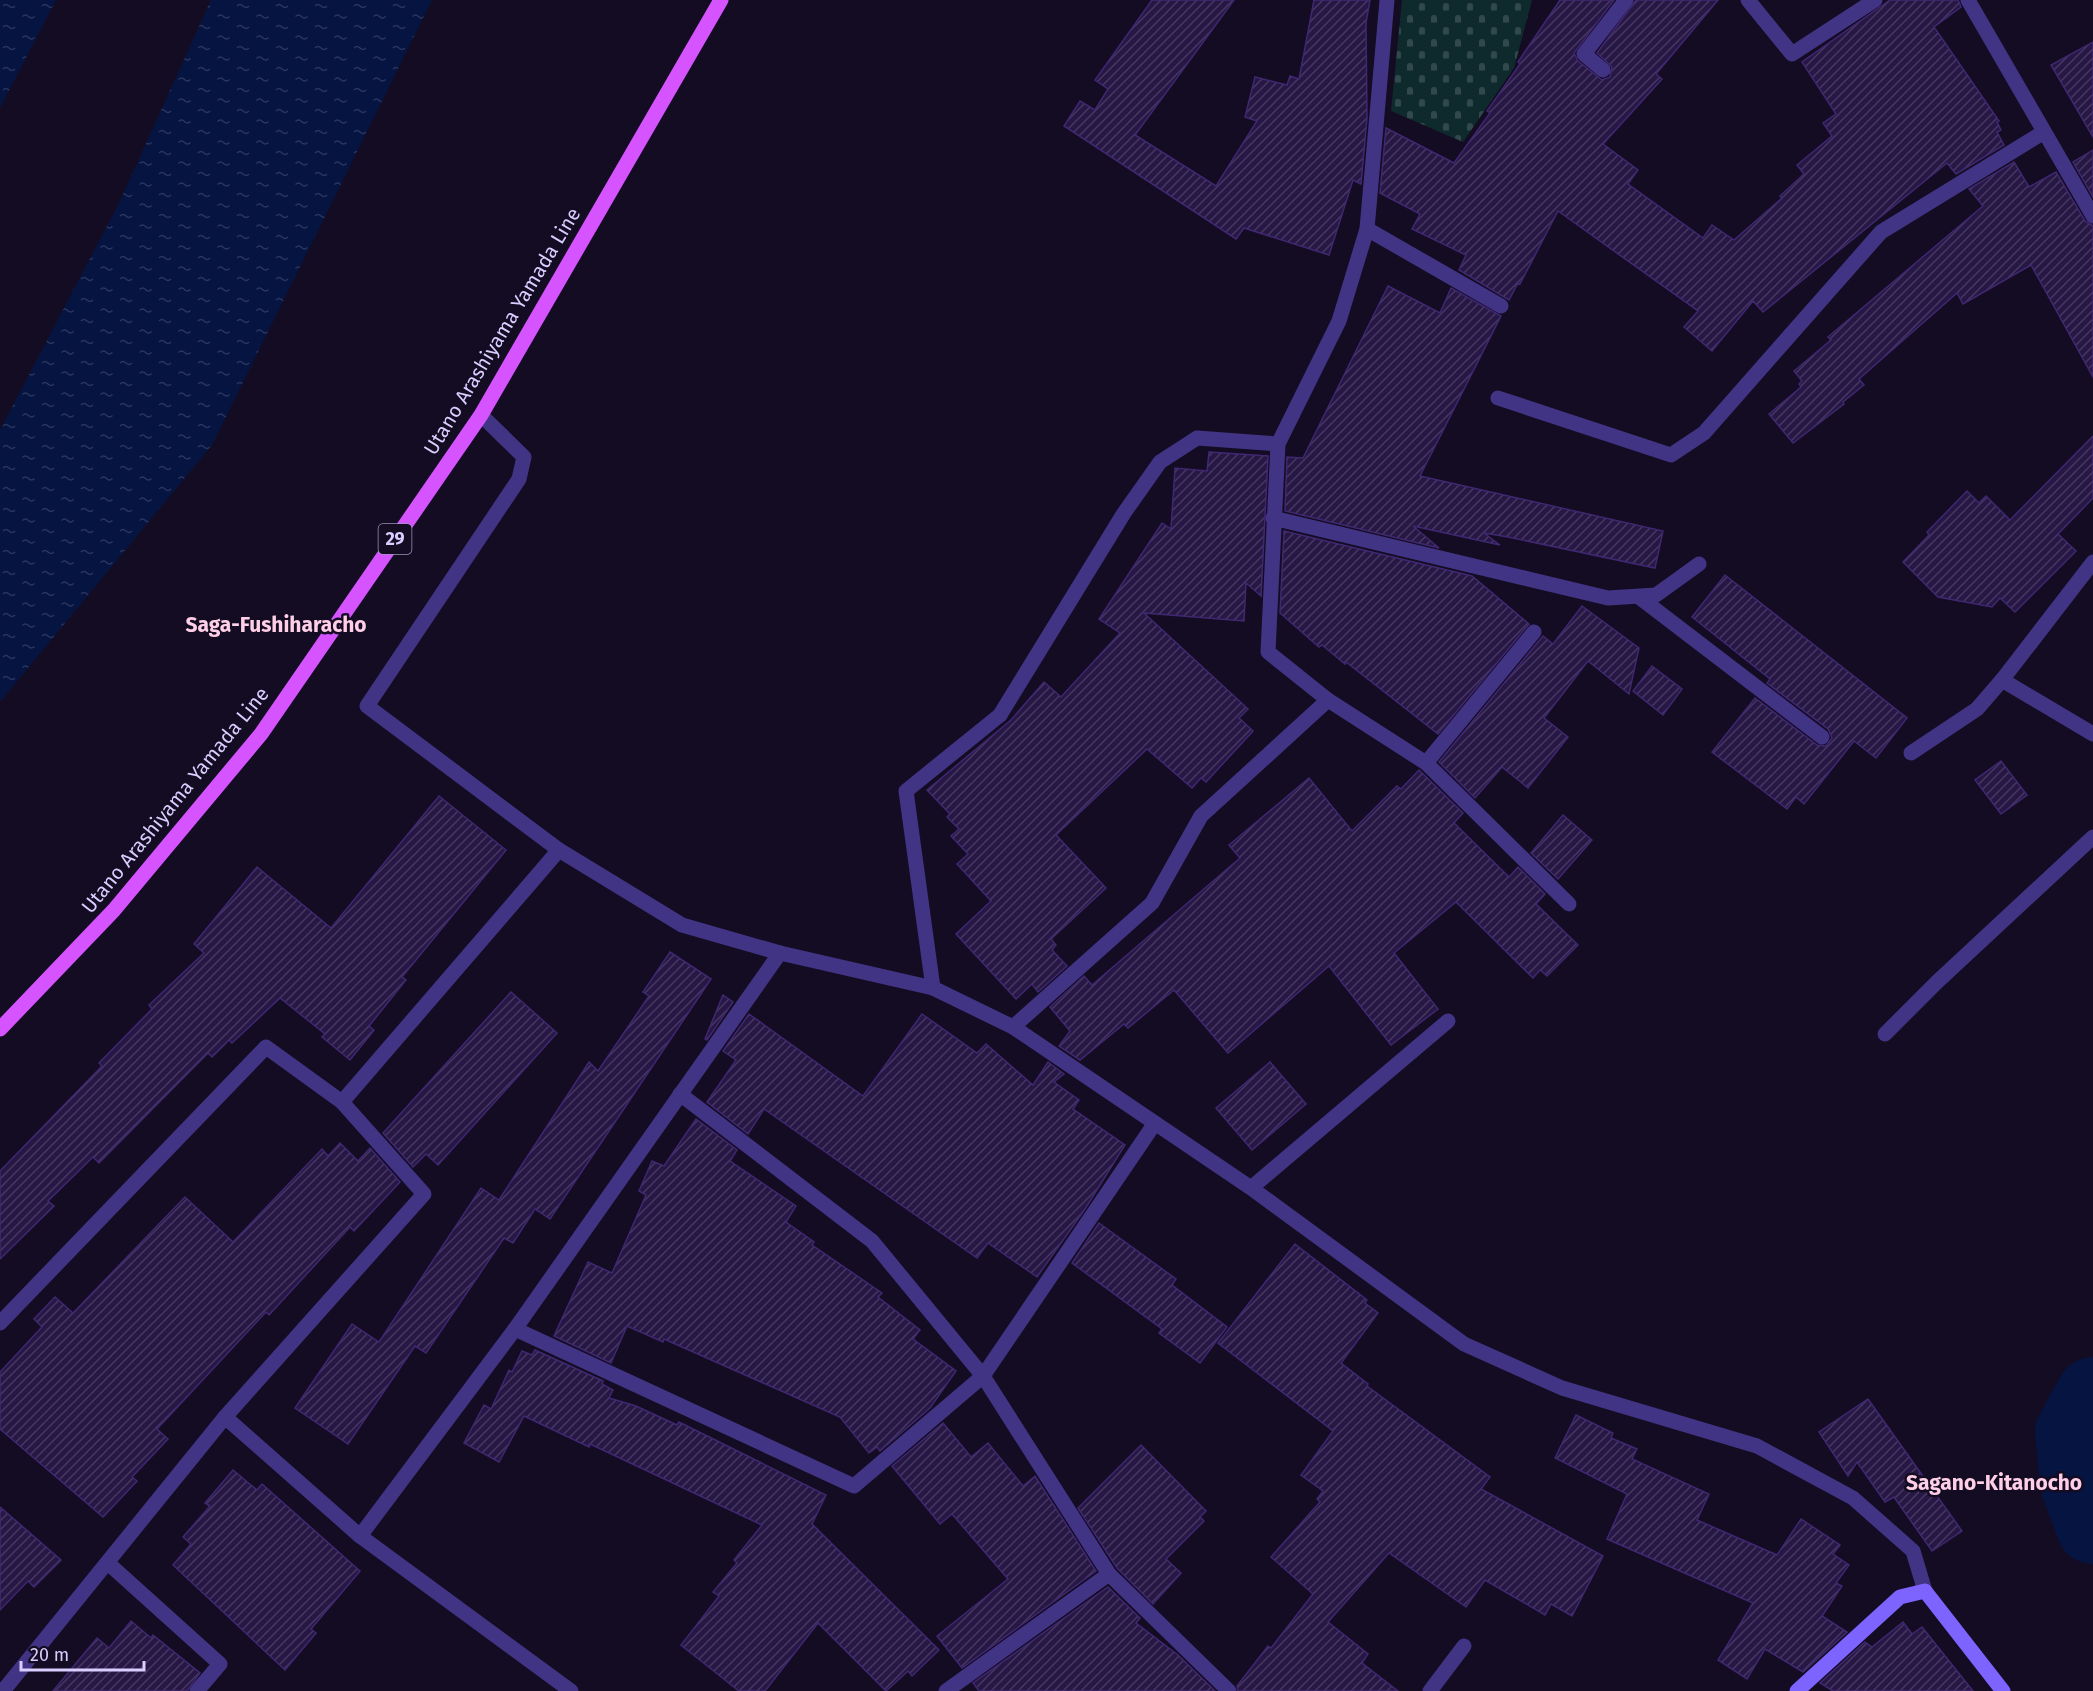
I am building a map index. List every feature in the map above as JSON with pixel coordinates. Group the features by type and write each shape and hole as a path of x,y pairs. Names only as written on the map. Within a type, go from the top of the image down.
{"main road":[{"name":"Utano Arashiyama Yamada Line","path":"0,1029 114,910 261,734 481,415 721,0"},
{"path":"1797,1691 1899,1597 1925,1591 2003,1691"}],"street":[{"path":"1387,0 1367,229 1339,321 1278,444 1268,652 1328,700 1426,763 1569,904"},
{"path":"1603,70 1584,54 1626,0"},
{"path":"1748,0 1792,54 1875,0"},
{"path":"1968,0 2093,216"},
{"path":"1498,398 1671,455 1704,433 1881,232 2044,132"},
{"path":"1367,229 1501,306"},
{"path":"481,415 524,457 519,479 367,706 559,850 682,925 780,953 933,988 1013,1027 1251,1188 1464,1344 1562,1388 1756,1446 1853,1498 1913,1551 1925,1591"},
{"path":"933,988 906,791 1000,714 1124,513 1160,462 1197,438 1278,444"},
{"path":"1273,518 1608,598 1656,595 1699,564"},
{"path":"1911,753 1977,709 2093,562"},
{"path":"1638,597 1822,737"},
{"path":"1426,763 1534,632"},
{"path":"2002,680 2093,734"},
{"path":"1013,1027 1152,903 1201,816 1328,700"},
{"path":"1885,1034 1937,982 2093,837"},
{"path":"342,1102 559,850"},
{"path":"360,1536 515,1329 780,953"},
{"path":"1251,1188 1448,1021"},
{"path":"0,1323 266,1047 342,1102 423,1194 225,1417 3,1691"},
{"path":"680,1094 872,1240 983,1376 1109,1574 1229,1691"},
{"path":"515,1329 854,1486 983,1376 1155,1123"},
{"path":"225,1417 360,1536 571,1691"},
{"path":"109,1563 220,1664 197,1691"},
{"path":"946,1691 1109,1574"},
{"path":"1430,1691 1464,1646"}],"green space":[{"path":"1402,0 1532,0 1514,68 1463,142 1391,111"}],"water":[{"path":"0,0 56,0 0,108"},
{"path":"211,0 432,0 212,445 0,702 0,430 119,203"}],"building":[{"path":"1152,0 1234,0 1135,135 1216,186 1257,121 1245,117 1255,77 1287,85 1290,76 1299,79 1314,0 1370,0 1366,23 1367,118 1361,184 1353,180 1329,255 1244,228 1236,239 1064,126 1080,101 1095,110 1108,89 1095,80"},
{"path":"1560,0 1614,0 1574,53 1578,61 1602,80 1610,77 1612,67 1597,53 1636,0 1718,0 1656,74 1662,79 1603,144 1638,170 1628,184 1703,238 1712,225 1734,240 1782,198 1780,196 1804,174 1797,165 1832,136 1823,123 1836,114 1802,62 1890,0 1958,0 1961,7 1934,27 1999,121 1997,122 2001,130 1997,132 2004,145 1956,174 1947,163 1763,312 1753,301 1712,351 1684,327 1698,311 1558,211 1520,284 1518,283 1509,300 1459,270 1466,255 1412,229 1420,214 1380,193 1386,128 1454,163 1490,113 1487,111"},
{"path":"2093,42 2093,137 2051,65"},
{"path":"2093,150 2093,197 2073,162"},
{"path":"2014,162 2029,187 2056,172 2085,221 2093,226 2093,377 2031,265 1963,304 1957,293 1859,379 1864,385 1843,402 1844,404 1793,443 1769,414 1801,387 1799,384 1802,381 1794,371 1831,340 1828,337 1983,206 1969,189"},
{"path":"1388,286 1440,313 1451,288 1501,316 1420,476 1663,531 1655,568 1508,537 1484,533 1500,545 1413,526 1439,548 1285,511 1287,457 1303,458"},
{"path":"2093,436 2093,498 2058,534 2076,551 2015,612 2000,598 1992,607 1938,597 1903,562 1929,535 1927,532 1967,491 1979,503 1986,496 2010,520"},
{"path":"1209,452 1268,456 1261,596 1246,583 1244,621 1144,613 1248,709 1239,718 1253,731 1206,782 1201,778 1192,788 1147,749 1056,835 1106,888 1051,939 1056,945 1052,950 1067,966 1038,992 1032,984 1016,999 956,934 991,901 957,864 968,854 951,836 959,829 947,817 950,814 927,790 1011,720 1044,682 1061,697 1120,633 1099,619 1162,523 1171,529 1175,468 1207,471"},
{"path":"1284,531 1472,576 1529,624 1438,734 1346,662 1345,664 1322,645 1319,647 1280,613"},
{"path":"1725,575 1907,718 1876,758 1854,741 1804,804 1796,797 1787,809 1712,752 1755,698 1817,745 1826,746 1832,738 1828,729 1767,683 1770,679 1692,617"},
{"path":"1582,606 1639,648 1629,694 1588,661 1544,718 1568,737 1528,788 1502,767 1475,798 1439,762 1543,636 1553,644"},
{"path":"1652,666 1682,689 1663,715 1633,691"},
{"path":"2001,761 2027,795 2001,814 1975,780"},
{"path":"1419,770 1463,813 1454,823 1509,877 1518,867 1545,894 1536,904 1578,945 1547,976 1540,970 1533,978 1456,902 1394,953 1438,1009 1391,1045 1329,966 1228,1053 1174,990 1128,1028 1124,1024 1080,1060 1059,1046 1070,1031 1050,1007 1084,976 1092,985 1240,858 1229,845 1309,778 1352,831 1397,786 1401,789"},
{"path":"439,796 506,850 402,977 406,980 369,1026 374,1030 350,1060 322,1037 325,1034 280,998 232,1043 229,1040 212,1057 208,1053 99,1163 93,1157 48,1201 54,1206 0,1259 0,1171 102,1066 99,1063 152,1009 149,1005 204,953 194,944 257,867 331,928"},
{"path":"1563,815 1592,840 1558,879 1531,853"},
{"path":"670,952 711,979 550,1219 535,1209 513,1243 504,1238 426,1353 415,1346 348,1444 295,1408 352,1324 379,1342 481,1188 499,1200 589,1062 598,1071 649,996 643,992"},
{"path":"511,992 557,1033 438,1165 426,1154 413,1167 383,1133"},
{"path":"723,995 733,1002 707,1040 705,1039"},
{"path":"749,1014 863,1096 922,1014 977,1053 986,1044 1033,1085 1048,1062 1064,1074 1054,1082 1079,1100 1073,1109 1125,1145 1085,1209 1037,1277 988,1243 977,1258 764,1109 748,1134 707,1102 736,1060 723,1051"},
{"path":"1270,1062 1306,1104 1252,1150 1216,1108"},
{"path":"696,1119 737,1150 730,1161 796,1206 786,1222 814,1242 812,1245 882,1293 878,1297 920,1330 913,1339 956,1371 930,1408 880,1451 877,1447 869,1453 840,1417 664,1339 663,1342 627,1326 611,1363 554,1336 588,1262 612,1273 646,1195 639,1191 652,1161 664,1166"},
{"path":"340,1143 358,1161 370,1148 400,1182 354,1231 350,1227 269,1315 266,1312 157,1429 168,1439 132,1477 137,1481 103,1517 0,1429 0,1372 42,1327 34,1319 55,1297 73,1313 185,1197 233,1242 322,1149 328,1156"},
{"path":"1099,1223 1176,1279 1172,1285 1227,1327 1200,1363 1159,1333 1162,1329 1072,1263"},
{"path":"1295,1244 1367,1300 1365,1303 1378,1313 1341,1363 1368,1384 1367,1386 1490,1477 1481,1489 1603,1556 1572,1616 1551,1604 1545,1615 1485,1580 1466,1607 1389,1553 1328,1622 1368,1654 1362,1663 1398,1691 1238,1691 1237,1686 1268,1646 1271,1648 1313,1594 1271,1557 1320,1502 1317,1499 1323,1491 1301,1475 1333,1431 1218,1343"},
{"path":"535,1350 603,1381 602,1384 613,1390 609,1398 636,1406 677,1425 679,1422 826,1495 812,1524 939,1650 912,1676 908,1671 886,1691 818,1623 765,1691 739,1691 681,1645 719,1596 713,1592 737,1563 734,1560 762,1525 590,1444 589,1447 524,1416 499,1462 464,1443 484,1405 491,1409 509,1370 512,1372 522,1351 532,1355"},
{"path":"1868,1399 1962,1531 1932,1551 1894,1497 1885,1502 1857,1462 1848,1476 1819,1432"},
{"path":"1576,1415 1613,1433 1611,1438 1637,1449 1632,1459 1709,1494 1697,1520 1777,1555 1801,1519 1840,1545 1833,1554 1849,1565 1836,1583 1842,1586 1822,1616 1847,1632 1803,1672 1765,1649 1747,1679 1718,1660 1753,1603 1607,1539 1627,1494 1555,1458"},
{"path":"943,1423 971,1457 988,1443 1023,1486 1035,1476 1096,1571 962,1668 937,1636 1008,1579 952,1514 940,1524 892,1466"},
{"path":"1141,1445 1206,1511 1200,1517 1204,1521 1166,1559 1181,1573 1153,1604 1117,1568 1078,1508"},
{"path":"233,1470 257,1490 262,1484 360,1571 311,1629 316,1633 285,1670 173,1565 191,1544 183,1537 210,1506 205,1503"},
{"path":"0,1507 61,1560 34,1587 28,1581 0,1610"},
{"path":"1108,1587 1140,1618 1136,1623 1178,1655 1215,1691 979,1691 973,1683"},
{"path":"131,1621 151,1638 153,1635 200,1673 187,1691 53,1691 97,1638 109,1648"},
{"path":"1903,1622 1912,1634 1922,1627 1973,1691 1833,1691 1820,1683 1865,1642 1872,1647"}],"waterway":[{"path":"2093,1394 2072,1432 2077,1483 2093,1527"}],"district":[{"name":"Saga-Fushiharacho","path":"276,625"},
{"name":"Sagano-Kitanocho","path":"1994,1483"}]}
